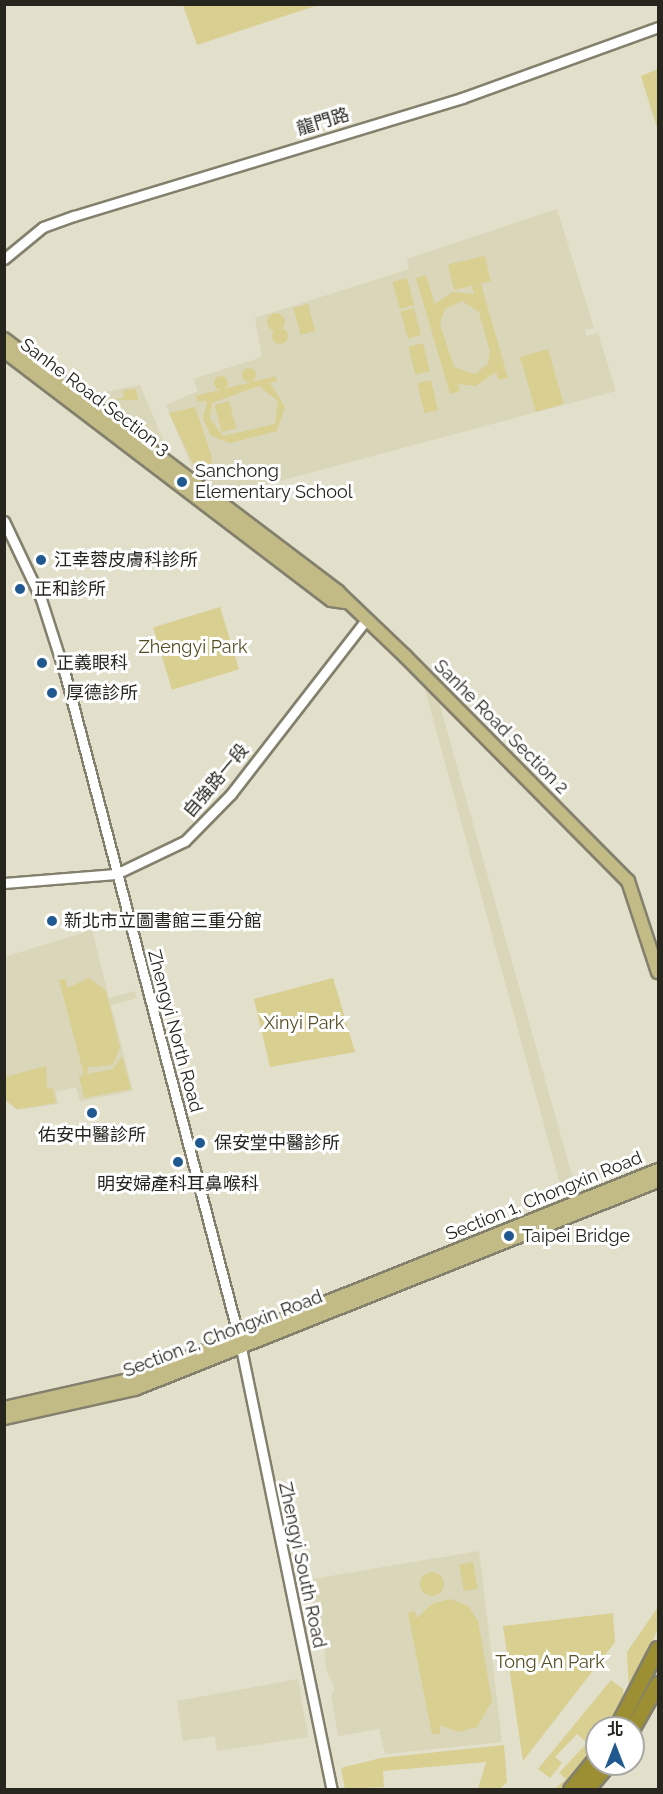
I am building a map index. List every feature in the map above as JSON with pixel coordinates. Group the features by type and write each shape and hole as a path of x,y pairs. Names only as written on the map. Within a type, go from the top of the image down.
{"highway":[{"path":"623,1716 658,1649"},
{"path":"632,1716 658,1668"},
{"path":"640,1716 658,1684"},
{"path":"569,1790 585,1771"},
{"path":"579,1790 591,1776"},
{"path":"587,1790 599,1776"}],"main road":[{"name":"Sanhe Road Section 3","path":"4,339 183,475"},
{"name":"Sanhe Road Section 3","path":"4,351 192,494"},
{"name":"Sanhe Road Section 2","path":"183,475 366,620 628,881 658,972"},
{"name":"Sanhe Road Section 2","path":"192,494 331,600 345,602"},
{"name":"Section 1, Chongxin Road","path":"444,1261 658,1170"},
{"name":"Section 1, Chongxin Road","path":"444,1261 658,1181"},
{"name":"Section 2, Chongxin Road","path":"6,1413 105,1398 444,1261"}],"street":[{"name":"龍門路","path":"4,259 43,227 74,216 462,98 658,27"},
{"name":"Zhengyi North Road","path":"4,521 41,599 240,1343"},
{"name":"自強路一段","path":"4,883 116,873 155,860 202,826 366,620"},
{"name":"Zhengyi South Road","path":"240,1343 332,1790"},
{"path":"624,1716 658,1658"},
{"path":"645,1716 658,1693"},
{"path":"593,1790 604,1776"}],"shaded area":[{"path":"557,209 594,328 585,330 586,336 598,333 616,391 227,495 193,470 166,405 198,391 193,379 262,357 255,318 409,269 407,259"},
{"path":"140,385 164,442 162,446 91,395"},
{"path":"424,686 438,699 577,1193 564,1198"},
{"path":"92,930 109,998 135,991 137,998 111,1005 133,1091 80,1101 76,1087 56,1092 58,1104 17,1110 5,1100 4,957"},
{"path":"479,1551 502,1742 385,1754 379,1729 338,1736 331,1695 335,1689 326,1669 324,1636 317,1637 307,1580"},
{"path":"298,1679 308,1737 217,1751 215,1736 183,1741 177,1701"}],"green space":[{"path":"183,4 318,5 197,45"},
{"path":"658,69 658,131 641,76"},
{"path":"485,256 491,281 454,290 448,265"},
{"path":"426,275 435,304 452,292 474,294 472,286 481,284 508,378 499,380 496,372 476,386 458,384 460,391 450,394 416,278","holes":["462,301 479,312 490,352 488,364 475,374 454,367 440,324 445,309"]},
{"path":"407,278 414,305 400,309 393,282"},
{"path":"308,304 315,331 301,335 294,308"},
{"path":"414,308 421,335 408,339 400,312"},
{"path":"276,313 282,316 285,322 282,328 276,331 270,328 267,322 270,316"},
{"path":"277,328 283,328 288,336 286,342 277,344 272,339 272,333"},
{"path":"423,343 430,371 415,375 408,347"},
{"path":"548,349 564,404 536,412 520,357"},
{"path":"249,368 254,370 256,375 254,380 249,382 244,380 242,375 244,370"},
{"path":"221,376 226,378 228,383 226,388 221,390 216,388 214,383 216,378"},
{"path":"276,376 277,381 270,383 285,407 277,431 230,443 211,436 203,419 207,401 198,402 196,396","holes":["259,386 278,401 275,424 223,436 210,419 212,403"]},
{"path":"431,380 438,410 424,413 417,383"},
{"path":"136,389 138,400 107,400 124,398 123,390"},
{"path":"229,401 236,428 222,432 215,405"},
{"path":"195,407 212,457 209,478 195,468 169,413"},
{"name":"Zhengyi Park","path":"220,607 239,669 172,690 153,627"},
{"path":"89,978 106,991 120,1047 113,1065 88,1067 87,1074 113,1069 122,1056 131,1089 84,1098 79,1076 84,1075 59,980 65,979 68,988"},
{"name":"Xinyi Park","path":"333,978 355,1052 270,1067 254,999"},
{"path":"46,1066 47,1089 53,1088 56,1103 17,1109 6,1100 5,1077"},
{"path":"473,1562 478,1589 464,1591 459,1564"},
{"path":"432,1572 440,1576 444,1584 440,1592 432,1596 424,1592 420,1584 424,1576"},
{"path":"450,1599 468,1606 478,1621 492,1701 477,1727 458,1732 440,1725 440,1734 432,1734 408,1613 415,1611 417,1618 432,1604"},
{"path":"658,1607 658,1629 629,1692 627,1652"},
{"name":"Tong An Park","path":"613,1613 615,1642 523,1761 503,1626"},
{"path":"611,1680 623,1689 625,1711 621,1716 585,1716 585,1741 577,1734 555,1757 562,1763 550,1778 538,1769"},
{"path":"504,1745 507,1782 500,1789 478,1789 486,1762 383,1771 384,1787 345,1789 341,1768 381,1758"},
{"path":"585,1745 585,1764 565,1789 555,1789 566,1779 559,1773"}],"place":[{"name":"Sanchong Elementary School","path":"182,482"},
{"name":"江幸蓉皮膚科診所","path":"41,560"},
{"name":"正和診所","path":"20,589"},
{"name":"正義眼科","path":"42,663"},
{"name":"厚德診所","path":"52,693"},
{"name":"新北市立圖書館三重分館","path":"52,921"},
{"name":"佑安中醫診所","path":"92,1113"},
{"name":"保安堂中醫診所","path":"200,1143"},
{"name":"明安婦產科耳鼻喉科","path":"178,1162"},
{"name":"Taipei Bridge","path":"509,1236"}]}
